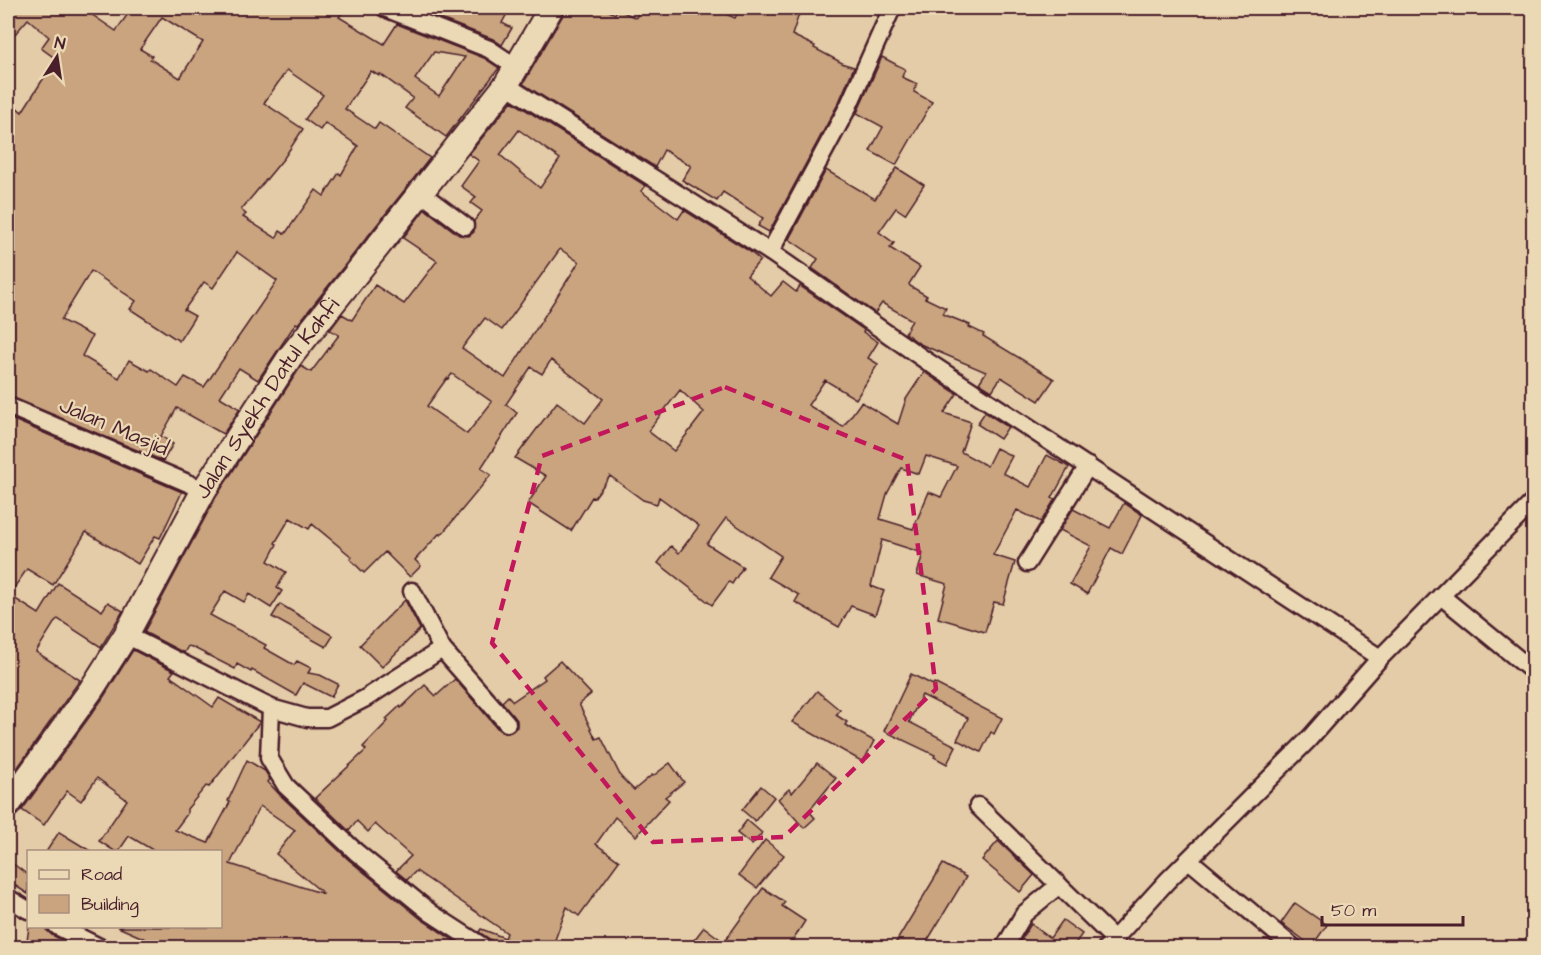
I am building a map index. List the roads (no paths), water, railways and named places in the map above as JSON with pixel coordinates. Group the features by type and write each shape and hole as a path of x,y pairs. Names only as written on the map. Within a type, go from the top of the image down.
{"street":[{"path":"385,8 489,49 511,76 928,362 1380,658"},
{"name":"Jalan Syekh Datul Kahfi","path":"8,805 91,690 126,635 204,490 290,357 511,76 551,8"},
{"path":"770,252 848,107 892,8"},
{"path":"421,193 465,226"},
{"name":"Jalan Masjid","path":"8,406 204,490"},
{"path":"1027,563 1088,466"},
{"path":"978,806 1059,885 1110,943 1308,740 1380,658 1533,501"},
{"path":"412,591 442,649 507,723"},
{"path":"1441,596 1533,672"},
{"path":"126,635 271,708 307,718 327,718 366,698 442,649"},
{"path":"271,708 270,758 286,786 356,852 431,914 485,948"},
{"path":"1189,860 1294,948"},
{"path":"1004,948 1024,914 1059,885"},
{"path":"8,898 27,909"},
{"path":"59,928 101,948"}]}
